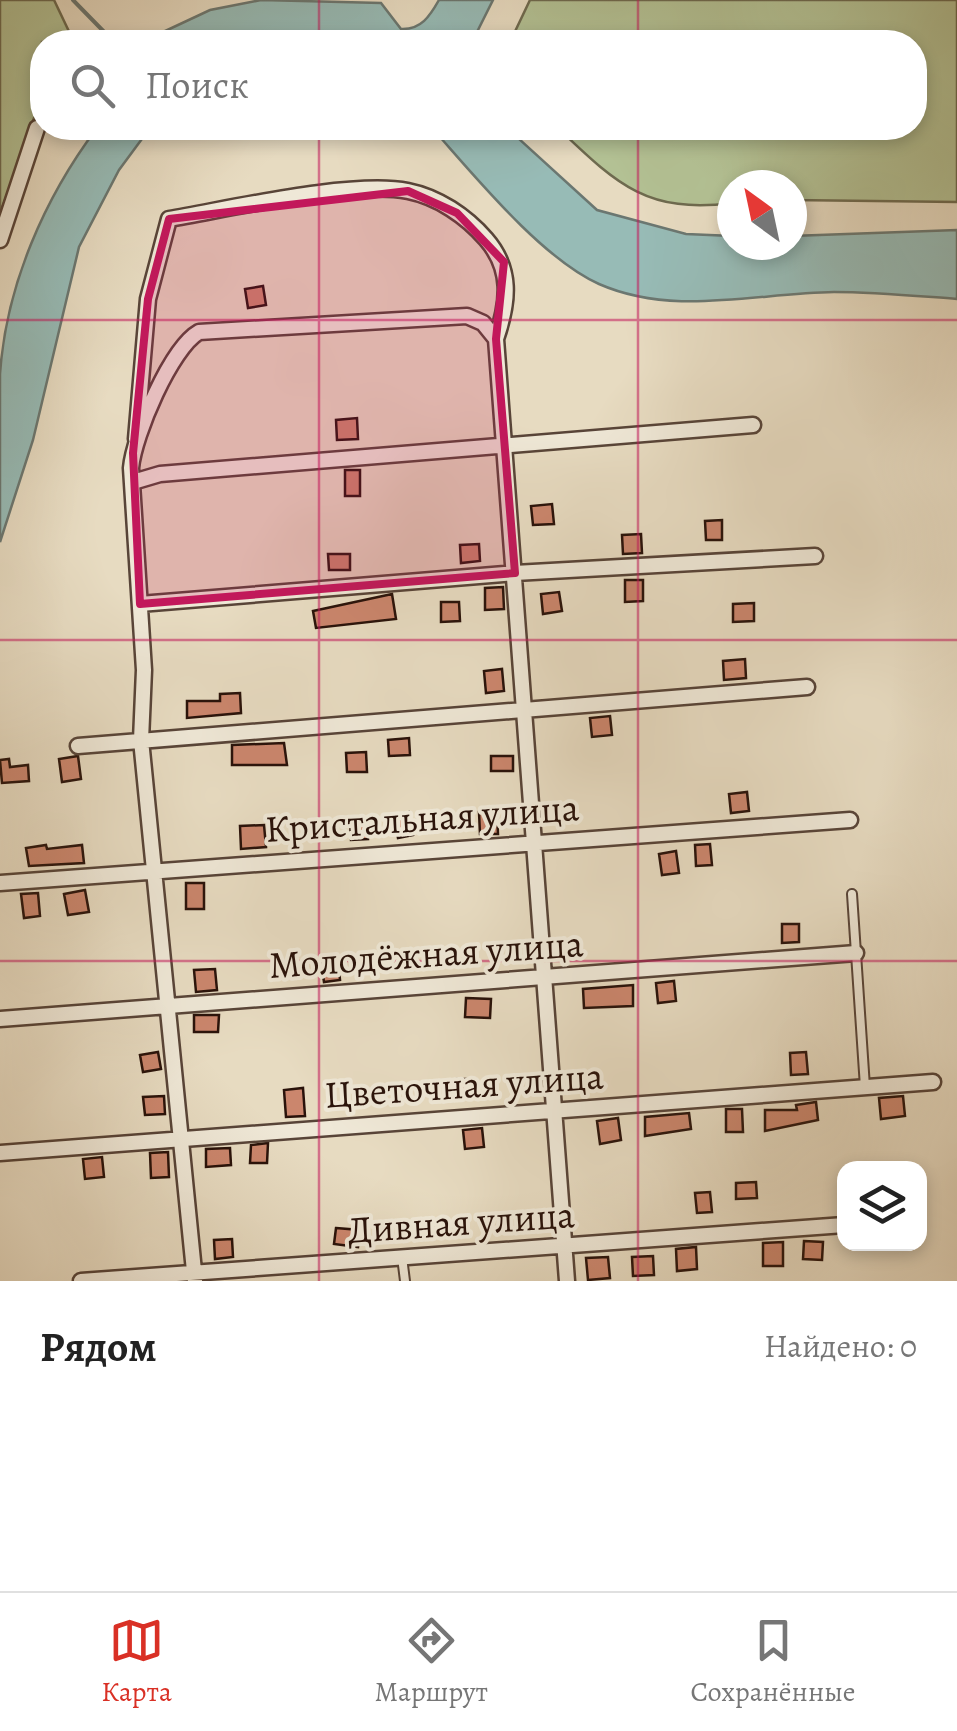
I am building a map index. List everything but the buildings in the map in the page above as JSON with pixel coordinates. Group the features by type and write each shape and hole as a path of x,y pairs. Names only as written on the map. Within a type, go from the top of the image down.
{"street":[{"path":"0,240 33,140"},
{"path":"194,1276 141,740 140,604 132,482 148,299 169,218 386,190 432,199 478,229 504,262 504,313 496,339 567,1281"},
{"path":"136,439 181,350 199,332 467,316 483,323 496,339"},
{"path":"132,482 160,474 753,425"},
{"path":"140,604 515,573 815,556"},
{"path":"78,746 807,688"},
{"name":"Кристальная улица","path":"0,883 850,820"},
{"name":"Молодёжная улица","path":"0,1019 856,953"},
{"name":"Цветочная улица","path":"0,1153 933,1082"},
{"name":"Дивная улица","path":"81,1281 194,1276 837,1226"}],"lane":[{"path":"852,894 865,1087"},
{"path":"402,1257 405,1281"}],"highlighted area":[{"path":"408,191 457,213 504,262 496,339 515,573 140,604 133,453 148,299 169,219"}],"green space":[{"path":"0,0 54,0 68,30 30,30 30,129 0,214"},
{"path":"530,0 957,0 957,202 807,200 807,170 717,170 717,204 702,205 654,199 634,190 571,140 927,140 927,30 516,30"}],"water":[{"path":"261,0 381,3 401,29 408,29 428,16 439,0 493,0 478,30 167,30 210,10"},
{"path":"89,140 141,140 119,170 79,247 33,440 0,542 0,374 10,308 31,244"},
{"path":"443,140 520,140 597,210 686,234 717,235 717,260 807,260 807,235 957,230 957,299 834,292 715,301 656,299 599,284 577,272 532,236"}],"waterway":[{"path":"73,0 102,30"}]}
